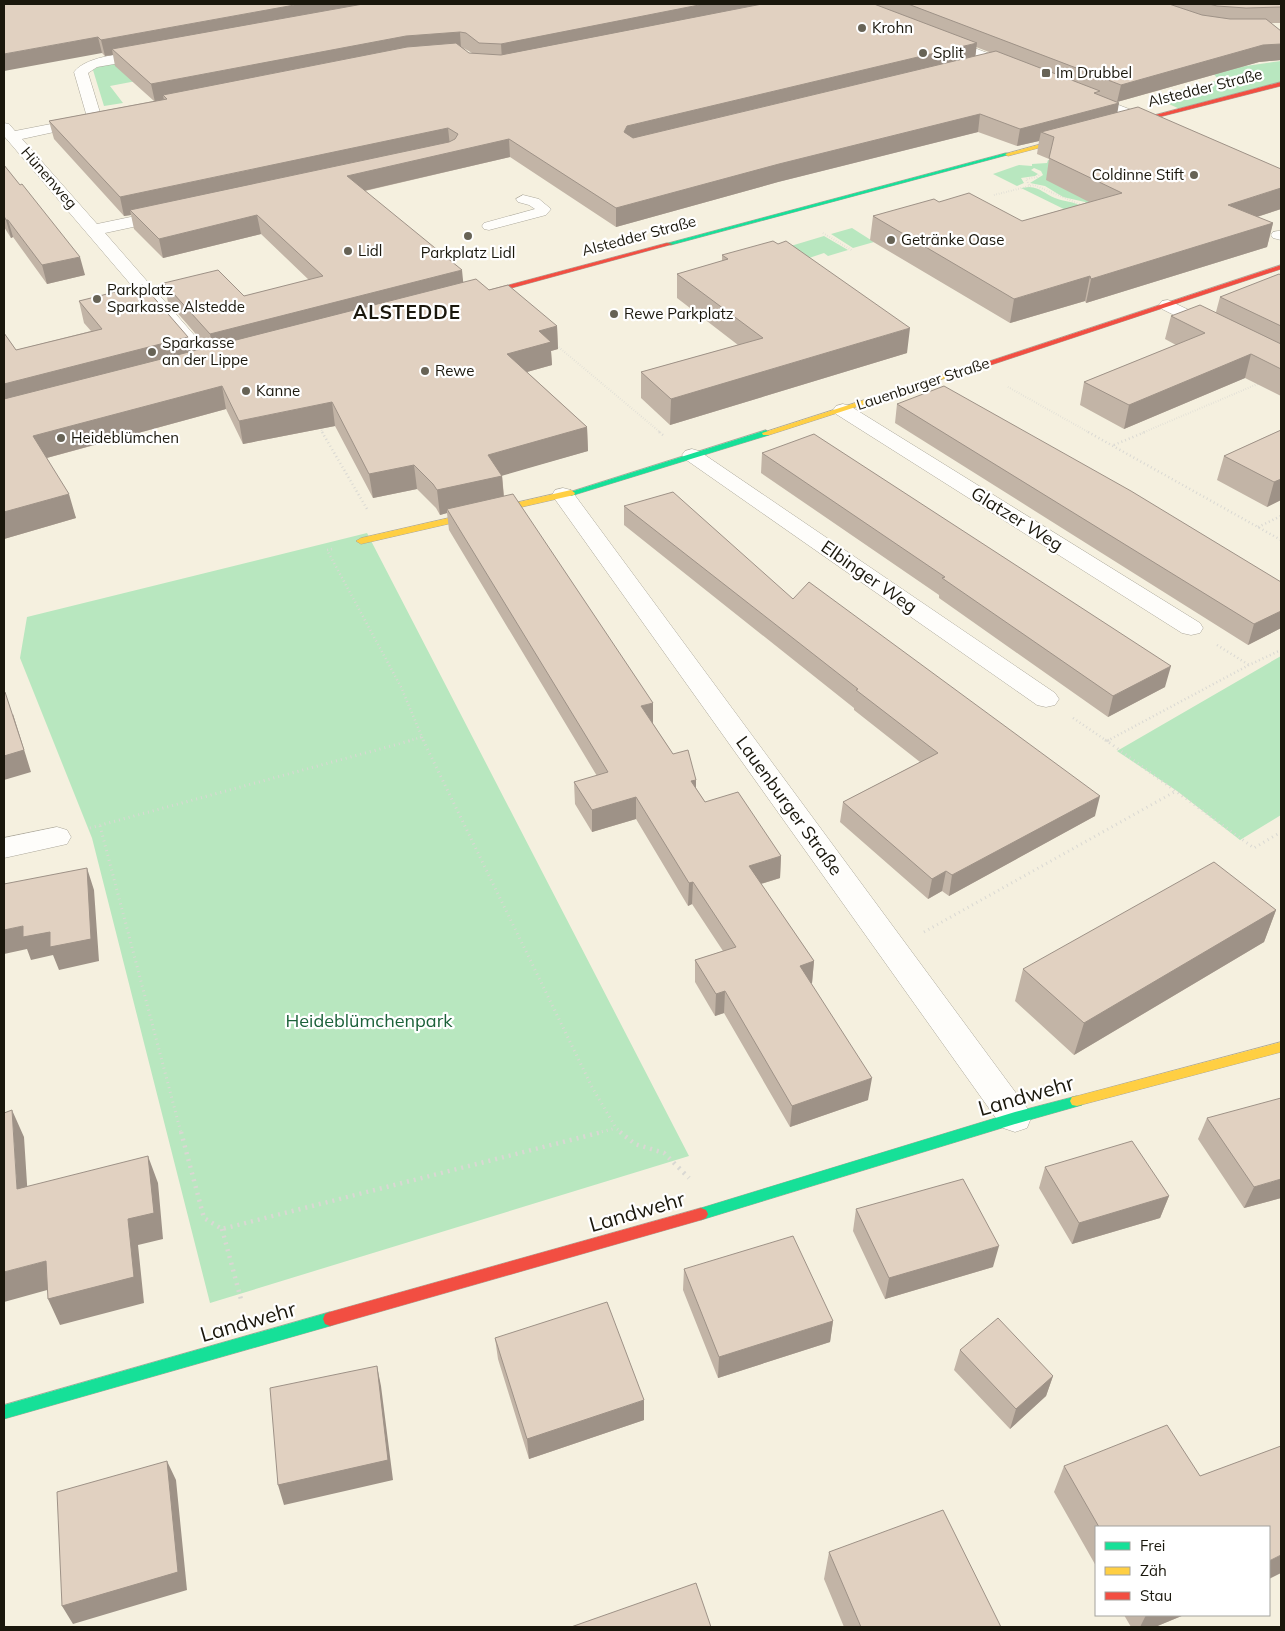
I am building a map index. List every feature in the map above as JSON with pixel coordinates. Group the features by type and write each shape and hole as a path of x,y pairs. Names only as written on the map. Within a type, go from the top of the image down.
{"street":[{"path":"926,33 1028,73"},
{"path":"95,120 81,72 94,64 160,52"},
{"path":"971,67 996,61"},
{"name":"Alstedder Straße","path":"1109,128 1281,84"},
{"path":"1068,89 1174,132"},
{"path":"8,131 95,120 111,116"},
{"name":"Hünenweg","path":"8,131 209,364"},
{"name":"Alstedder Straße","path":"456,300 1084,134"},
{"path":"95,230 181,211"},
{"name":"Lauenburger Straße","path":"362,541 564,495 843,410 1281,267"},
{"path":"1168,305 1281,361"},
{"name":"Glatzer Weg","path":"843,410 1191,628"},
{"name":"Elbinger Weg","path":"692,455 1046,699"},
{"name":"Lauenburger Straße","path":"564,495 1015,1118"},
{"path":"4,848 56,837"},
{"name":"Landwehr","path":"4,1412 706,1212 1015,1118 1281,1048"}],"lane":[{"path":"488,226 541,212 544,209 534,202 523,200"}],"path":[{"path":"994,194 1034,185 1046,188 1059,197 1078,202 1086,207"},
{"path":"823,233 853,251"},
{"path":"553,342 673,444 692,455"},
{"path":"974,368 1281,540"},
{"path":"1113,445 1264,382"},
{"path":"318,425 384,537"},
{"path":"1258,527 1281,516"},
{"path":"362,541 327,550 401,687 422,737 592,1087 616,1128 635,1144 664,1153 688,1175 706,1212"},
{"path":"1107,741 1249,665 1281,650"},
{"path":"1046,699 1254,848 1281,832"},
{"path":"56,837 422,737"},
{"path":"893,949 1177,791"},
{"path":"100,826 204,1218 222,1229 240,1294 250,1341"},
{"path":"222,1229 616,1128"}],"green space":[{"path":"153,55 173,74 110,86 123,103 104,106 93,70 101,65"},
{"path":"1281,61 1281,84 1180,109 1153,97 1219,80 1211,71"},
{"path":"1048,160 1054,161 1096,193 1089,206 1085,202 1063,197 1045,186 1030,183 1043,175 1041,171 1034,168 1031,170 1038,174 1021,178 1024,183 1017,186 993,174 1019,165 1032,166 1032,164 1047,163"},
{"path":"1029,187 1083,207 1076,215 1021,188"},
{"path":"852,228 874,242 853,248 831,234"},
{"path":"824,236 848,250 828,256 824,253 803,260 784,248"},
{"name":"Heideblümchenpark","path":"367,533 689,1156 210,1303 92,838 20,658 27,617"},
{"path":"1281,656 1281,815 1240,840 1177,791 1117,751"}],"building":[{"path":"4,4 300,4 101,40 98,37 4,54"},
{"path":"363,4 704,4 501,44 479,43 466,33 460,32 406,36 151,84 112,49"},
{"path":"762,4 874,4 977,43 627,126 624,132 633,138 996,51 1100,91 1094,93 1119,103 1020,129 980,114 779,164 616,208 509,139 347,176 462,270 210,334 164,283 218,270 244,296 323,276 257,215 159,239 130,210 449,142 455,139 458,134 448,128 120,197 49,121 167,99 163,95 407,47 456,43 469,53 501,55"},
{"path":"908,4 1169,4 1202,15 1230,19 1266,19 1281,31 1281,44 1263,45 1121,85"},
{"path":"1209,4 1281,4 1281,7 1246,8"},
{"path":"1138,107 1281,169 1281,188 1228,205 1273,223 1091,279 1090,276 1014,299 873,216 934,199 939,202 969,193 1022,221 1122,193 1049,158 1054,137 1041,132"},
{"path":"4,165 20,185 22,184 80,257 42,265 4,216"},
{"path":"773,241 778,244 786,241 910,328 671,399 641,372 763,338 677,274 728,259 722,255"},
{"path":"1279,274 1281,275 1281,326 1220,297"},
{"path":"476,279 489,290 508,285 557,326 539,331 551,342 507,354 587,427 488,455 502,476 437,490 414,465 369,474 332,402 239,421 222,386 33,436 69,494 4,512 4,399"},
{"path":"143,285 188,337 4,384 4,333 16,350 102,329 79,301"},
{"path":"1200,305 1281,344 1281,369 1251,354 1129,405 1084,382 1205,333 1171,316"},
{"path":"944,386 1131,491 1281,582 1281,611 1254,624 897,404"},
{"path":"1281,430 1281,479 1274,482 1224,456"},
{"path":"814,434 1171,666 1113,696 942,578 945,577 762,453"},
{"path":"673,492 793,599 809,582 1100,796 952,875 946,871 932,879 843,802 938,753 624,506"},
{"path":"513,494 653,703 641,706 673,754 688,750 696,780 691,781 705,802 738,792 781,856 749,866 814,961 800,966 872,1078 792,1106 725,991 716,994 695,960 736,947 693,882 689,883 636,797 592,810 574,782 608,772 447,509"},
{"path":"4,693 24,750 4,756"},
{"path":"1214,862 1276,910 1084,1023 1023,969"},
{"path":"87,868 91,939 50,947 50,932 23,937 23,926 4,930 4,884"},
{"path":"1281,1098 1281,1179 1254,1187 1207,1118"},
{"path":"12,1110 17,1189 148,1156 154,1213 128,1219 134,1277 48,1299 46,1261 4,1272 4,1113"},
{"path":"1132,1141 1169,1196 1079,1223 1045,1167"},
{"path":"963,1179 999,1246 889,1278 856,1209"},
{"path":"793,1236 833,1321 719,1357 684,1269"},
{"path":"607,1302 644,1400 527,1439 495,1338"},
{"path":"998,1318 1053,1376 1016,1409 960,1350"},
{"path":"377,1366 388,1460 278,1485 270,1388"},
{"path":"1167,1425 1200,1476 1281,1446 1281,1555 1270,1560 1270,1526 1098,1526 1064,1466"},
{"path":"167,1461 178,1572 62,1606 57,1492"},
{"path":"943,1510 1001,1627 861,1627 829,1552"},
{"path":"696,1583 711,1627 571,1627"}],"traffic: fast":[{"path":"669,244 1008,154"},
{"path":"571,493 766,433"},
{"path":"701,1214 1015,1118 1077,1101"},
{"path":"4,1412 330,1319"}],"traffic: slow":[{"path":"1008,154 1074,137"},
{"path":"766,433 985,364"},
{"path":"361,541 571,493"},
{"path":"1077,1101 1281,1047"}],"traffic: jam":[{"path":"1120,125 1281,84"},
{"path":"472,296 669,244"},
{"path":"985,364 1281,267"},
{"path":"330,1319 701,1214"}],"place":[{"name":"Krohn","path":"862,28"},
{"name":"Split","path":"923,53"},
{"name":"Im Drubbel","path":"1046,73"},
{"name":"Coldinne Stift","path":"1194,175"},
{"name":"Parkplatz Lidl","path":"468,236"},
{"name":"Getränke Oase","path":"891,240"},
{"name":"Lidl","path":"348,251"},
{"name":"Parkplatz Sparkasse Alstedde","path":"97,299"},
{"name":"Rewe Parkplatz","path":"614,314"},
{"name":"Sparkasse an der Lippe","path":"152,352"},
{"name":"Rewe","path":"425,371"},
{"name":"Kanne","path":"246,391"},
{"name":"Heideblümchen","path":"61,438"}],"district":[{"name":"ALSTEDDE","path":"407,312"}]}
